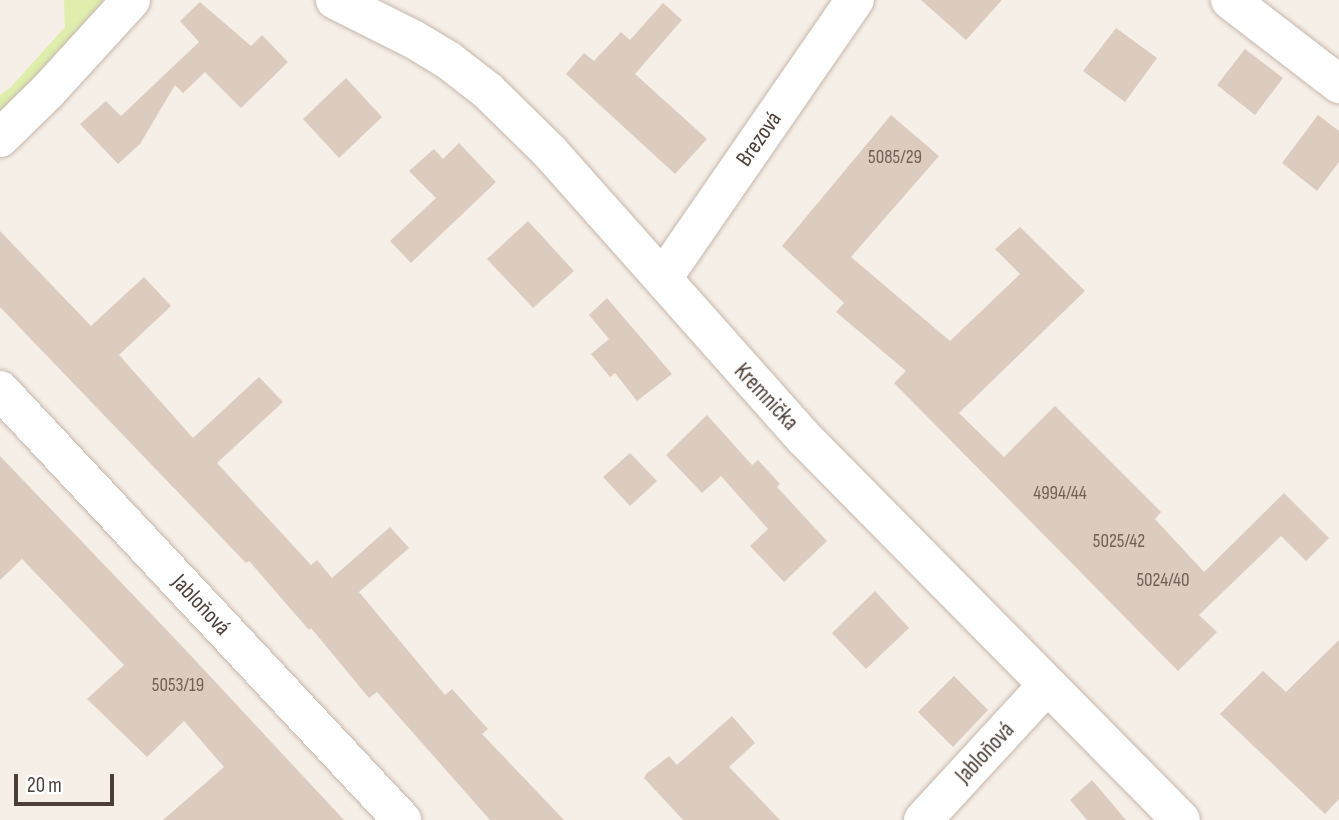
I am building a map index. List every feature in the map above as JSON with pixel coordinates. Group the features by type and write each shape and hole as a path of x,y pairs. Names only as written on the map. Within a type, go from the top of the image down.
{"street":[{"path":"0,138 48,92 131,0"},
{"name":"Brezová","path":"663,278 855,0"},
{"path":"1230,0 1339,84"},
{"name":"Kremnička","path":"359,4 449,60 488,91 550,152 805,439 1181,820"},
{"name":"Jabloňová","path":"0,390 402,820"},
{"name":"Jabloňová","path":"923,820 1047,685"}],"green space":[{"path":"64,0 110,0 0,117 0,95 10,88 65,27"}],"building":[{"path":"921,0 1002,0 966,40"},
{"path":"200,2 251,46 262,35 288,62 241,108 205,72 183,93 175,85 140,144 118,164 80,124 106,101 121,116 199,42 180,21"},
{"path":"663,3 682,20 635,74 707,139 675,174 566,74 584,53 594,61 621,32 630,40"},
{"path":"1116,28 1157,58 1125,102 1083,71"},
{"path":"1245,49 1283,78 1255,115 1217,85"},
{"path":"346,78 382,117 339,158 303,119"},
{"path":"891,115 939,156 851,257 950,341 1020,274 995,249 1020,227 1085,291 959,413 1004,457 1055,406 1161,512 1155,519 1204,572 1284,493 1329,538 1306,561 1281,536 1199,615 1217,632 1178,671 894,383 906,371 836,312 844,303 782,246"},
{"path":"1318,115 1339,131 1339,162 1317,191 1282,163"},
{"path":"459,143 496,182 411,263 390,241 436,198 409,171 434,149 443,159"},
{"path":"528,221 574,271 533,308 487,259"},
{"path":"0,231 91,326 144,277 171,306 119,355 193,438 259,377 283,402 217,463 311,565 317,560 332,578 390,527 409,548 359,592 445,695 452,689 488,729 482,734 564,820 490,820 377,692 369,698 311,628 309,630 249,561 246,563 0,307"},
{"path":"607,298 672,374 637,401 615,373 610,377 591,354 609,339 589,315"},
{"path":"707,415 752,465 758,460 780,484 777,487 827,541 784,582 750,546 768,529 721,476 702,493 666,455"},
{"path":"630,453 657,481 630,506 603,477"},
{"path":"0,456 344,820 163,820 224,767 184,721 147,757 87,699 124,665 22,559 0,580"},
{"path":"875,591 909,628 866,669 832,633"},
{"path":"1339,640 1339,799 1325,814 1220,714 1263,671 1286,692"},
{"path":"954,676 988,710 953,747 918,712"},
{"path":"732,716 755,743 729,767 780,820 683,820 644,778 669,756 677,765"},
{"path":"1092,780 1126,820 1087,820 1070,800"}]}
